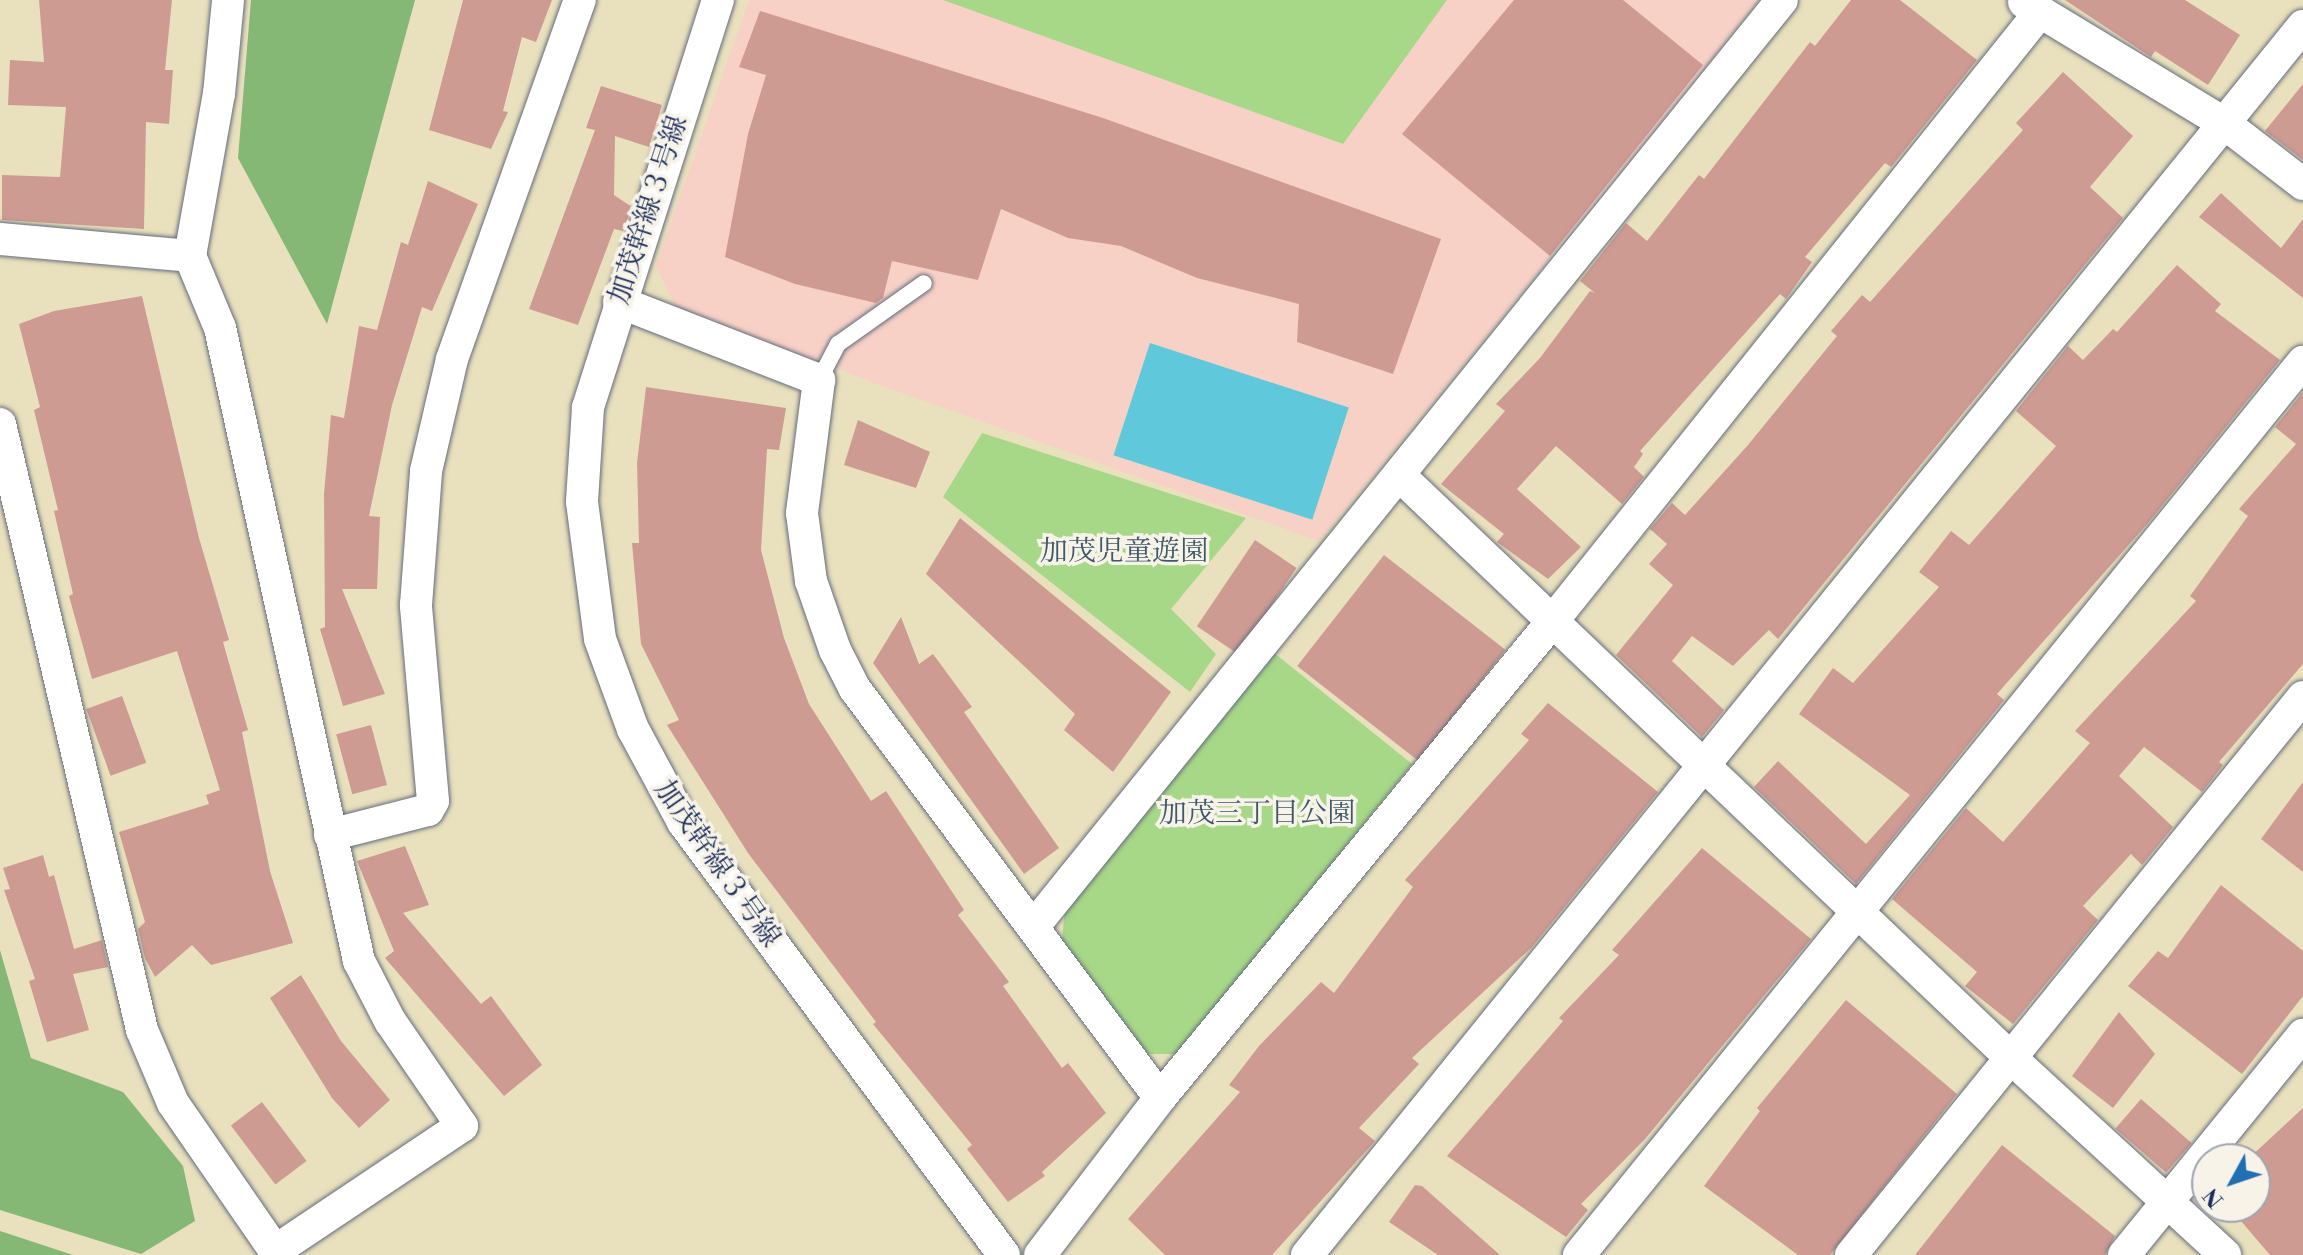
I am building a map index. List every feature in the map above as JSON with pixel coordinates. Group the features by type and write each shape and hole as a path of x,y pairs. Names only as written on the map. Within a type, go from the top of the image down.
{"street":[{"path":"0,424 142,1030 173,1103 275,1251 462,1126 390,1021 359,961 220,328 190,256 219,94 228,0"},
{"path":"330,835 428,810 433,801 416,605 426,471 452,359 580,0"},
{"path":"1034,926 1782,0"},
{"name":"加茂幹線３号線","path":"716,1 588,408 582,502 592,602 611,675 657,781 683,822 1004,1255"},
{"path":"1040,1255 1160,1098 1551,623 2030,6 2224,123 2303,184"},
{"path":"1307,1255 2303,26"},
{"path":"0,239 190,256"},
{"path":"619,302 819,380 802,513 821,617 855,689 1160,1098"},
{"path":"1579,1255 2303,362"},
{"path":"1399,475 2011,1058 2225,1255"},
{"path":"1851,1255 2303,697"},
{"path":"2124,1255 2303,1035"}],"lane":[{"path":"819,380 838,344 924,283"}],"shaded area":[{"path":"749,0 1760,0 1319,541 879,385 675,306 656,266"}],"green space":[{"path":"251,0 415,0 327,324 238,158"},
{"path":"943,0 1447,0 1343,144"},
{"name":"加茂児童遊園","path":"982,433 1246,518 1171,609 1216,654 1190,692 943,497"},
{"name":"加茂三丁目公園","path":"1273,652 1412,764 1178,1054 1147,1054 1062,939 1065,910"},
{"path":"0,950 31,1058 123,1092 183,1166 195,1221 141,1254 0,1210"},
{"path":"0,1231 73,1255 0,1255"}],"water":[{"path":"1150,343 1349,408 1312,520 1114,455"}],"building":[{"path":"39,0 172,0 165,70 173,70 169,124 146,122 144,229 2,220 2,175 60,177 66,107 8,105 10,60 44,62"},
{"path":"463,0 552,0 536,42 522,37 503,111 508,112 491,149 429,130"},
{"path":"1514,0 1623,0 1703,65 1550,256 1402,134"},
{"path":"1851,0 1900,0 1977,60 1891,167 1885,163 1805,257 1812,262 1786,299 1780,294 1640,451 1643,454 1634,467 1644,477 1622,504 1556,446 1517,489 1581,547 1548,579 1497,542 1504,534 1441,484 1505,411 1496,404 1540,358 1590,291 1595,293 1580,281 1626,223 1647,241 1699,175 1704,179 1810,42 1815,46"},
{"path":"2065,0 2185,0 2240,35 2208,85 2155,51 2151,57"},
{"path":"760,11 1103,118 1441,239 1393,374 1297,342 1299,304 1197,278 1121,246 1068,238 1001,209 978,280 892,261 883,298 876,303 795,284 725,257 748,134 766,75 739,67"},
{"path":"2063,72 2133,136 2090,187 2123,218 1778,639 1769,630 1733,666 1692,636 1672,661 1724,710 1702,737 1616,655 1673,585 1649,564 1667,544 1650,529 1672,503 1685,515 1748,445 1837,336 1831,331 1862,295 1870,302 2023,130 2016,123"},
{"path":"2303,84 2303,160 2265,131"},
{"path":"601,86 662,105 649,147 615,136 614,195 632,207 623,231 614,229 578,325 529,309 595,130 586,128"},
{"path":"428,181 478,204 432,311 422,307 392,405 369,516 380,517 377,589 342,589 385,694 343,706 320,629 325,627 324,494 331,415 344,418 359,326 377,330 401,242 408,245"},
{"path":"2221,193 2281,248 2303,219 2303,298 2199,217"},
{"path":"2177,265 2221,304 2215,311 2280,360 2148,523 1997,694 2004,700 1856,884 1754,787 1778,761 1866,844 1910,795 1799,714 1833,668 1853,683 1939,587 1919,572 1951,531 1969,545 2056,446 2016,411 2068,346 2083,360 2113,329 2117,332"},
{"path":"142,296 199,538 229,640 223,642 248,730 242,732 270,871 293,943 211,965 192,945 155,977 145,958 138,929 145,922 119,832 209,804 206,795 220,790 177,651 92,679 69,596 73,594 54,511 58,510 34,410 40,407 19,324 54,311"},
{"path":"646,387 786,408 779,450 767,449 761,550 784,638 809,704 871,801 886,791 964,910 958,915 1009,982 1003,986 1062,1068 1068,1063 1106,1113 1042,1172 1045,1176 1008,1202 967,1149 972,1145 873,1024 876,1022 748,853 667,725 679,720 641,644 632,543 639,543 637,463"},
{"path":"2303,392 2303,664 2219,762 2223,765 2202,792 2144,747 2119,776 2173,827 2142,865 2131,854 2083,906 2098,920 2013,1024 1965,986 1977,972 1892,899 1966,808 2003,842 2090,743 2075,731 2196,601 2190,596 2248,516 2239,509 2296,444 2275,427"},
{"path":"858,420 930,452 916,488 844,465"},
{"path":"960,518 1171,692 1113,772 1064,730 1075,714 926,574"},
{"path":"1255,540 1296,568 1238,654 1197,626"},
{"path":"1384,555 1505,650 1419,761 1297,666"},
{"path":"901,617 919,664 933,654 972,707 964,712 1059,848 1024,874 873,663"},
{"path":"122,696 146,763 111,776 86,709"},
{"path":"1548,703 1658,792 1532,947 1412,1058 1419,1064 1359,1128 1375,1141 1272,1255 1165,1255 1128,1219 1240,1092 1229,1085 1259,1046 1321,982 1334,993 1413,887 1405,880 1529,740 1521,734"},
{"path":"371,725 387,785 352,794 336,734"},
{"path":"2303,782 2303,872 2261,839"},
{"path":"405,846 429,905 403,913 481,1004 491,996 542,1065 504,1096 385,958 394,951 357,861"},
{"path":"1702,848 1811,939 1645,1139 1581,1204 1588,1210 1566,1237 1447,1156 1563,1021 1559,1018 1619,955 1612,950"},
{"path":"43,855 49,877 54,875 74,949 102,940 108,967 73,974 89,1030 47,1042 29,981 35,979 4,890 10,889 3,868"},
{"path":"2221,885 2303,951 2303,996 2242,1074 2128,986 2158,951 2168,958"},
{"path":"301,975 341,1041 390,1100 359,1128 332,1098 270,998"},
{"path":"1846,1000 1957,1094 1830,1255 1798,1255 1704,1186 1760,1111 1757,1108"},
{"path":"2119,1012 2155,1054 2113,1108 2072,1076"},
{"path":"2141,1099 2192,1143 2166,1172 2115,1128"},
{"path":"262,1102 307,1161 275,1185 231,1125"},
{"path":"2303,1108 2303,1255 2270,1255 2243,1223 2271,1223 2271,1143 2265,1143"},
{"path":"2002,1145 2115,1236 2105,1255 1915,1255"},
{"path":"1415,1185 1422,1186 1500,1255 1438,1255 1389,1222"}]}
